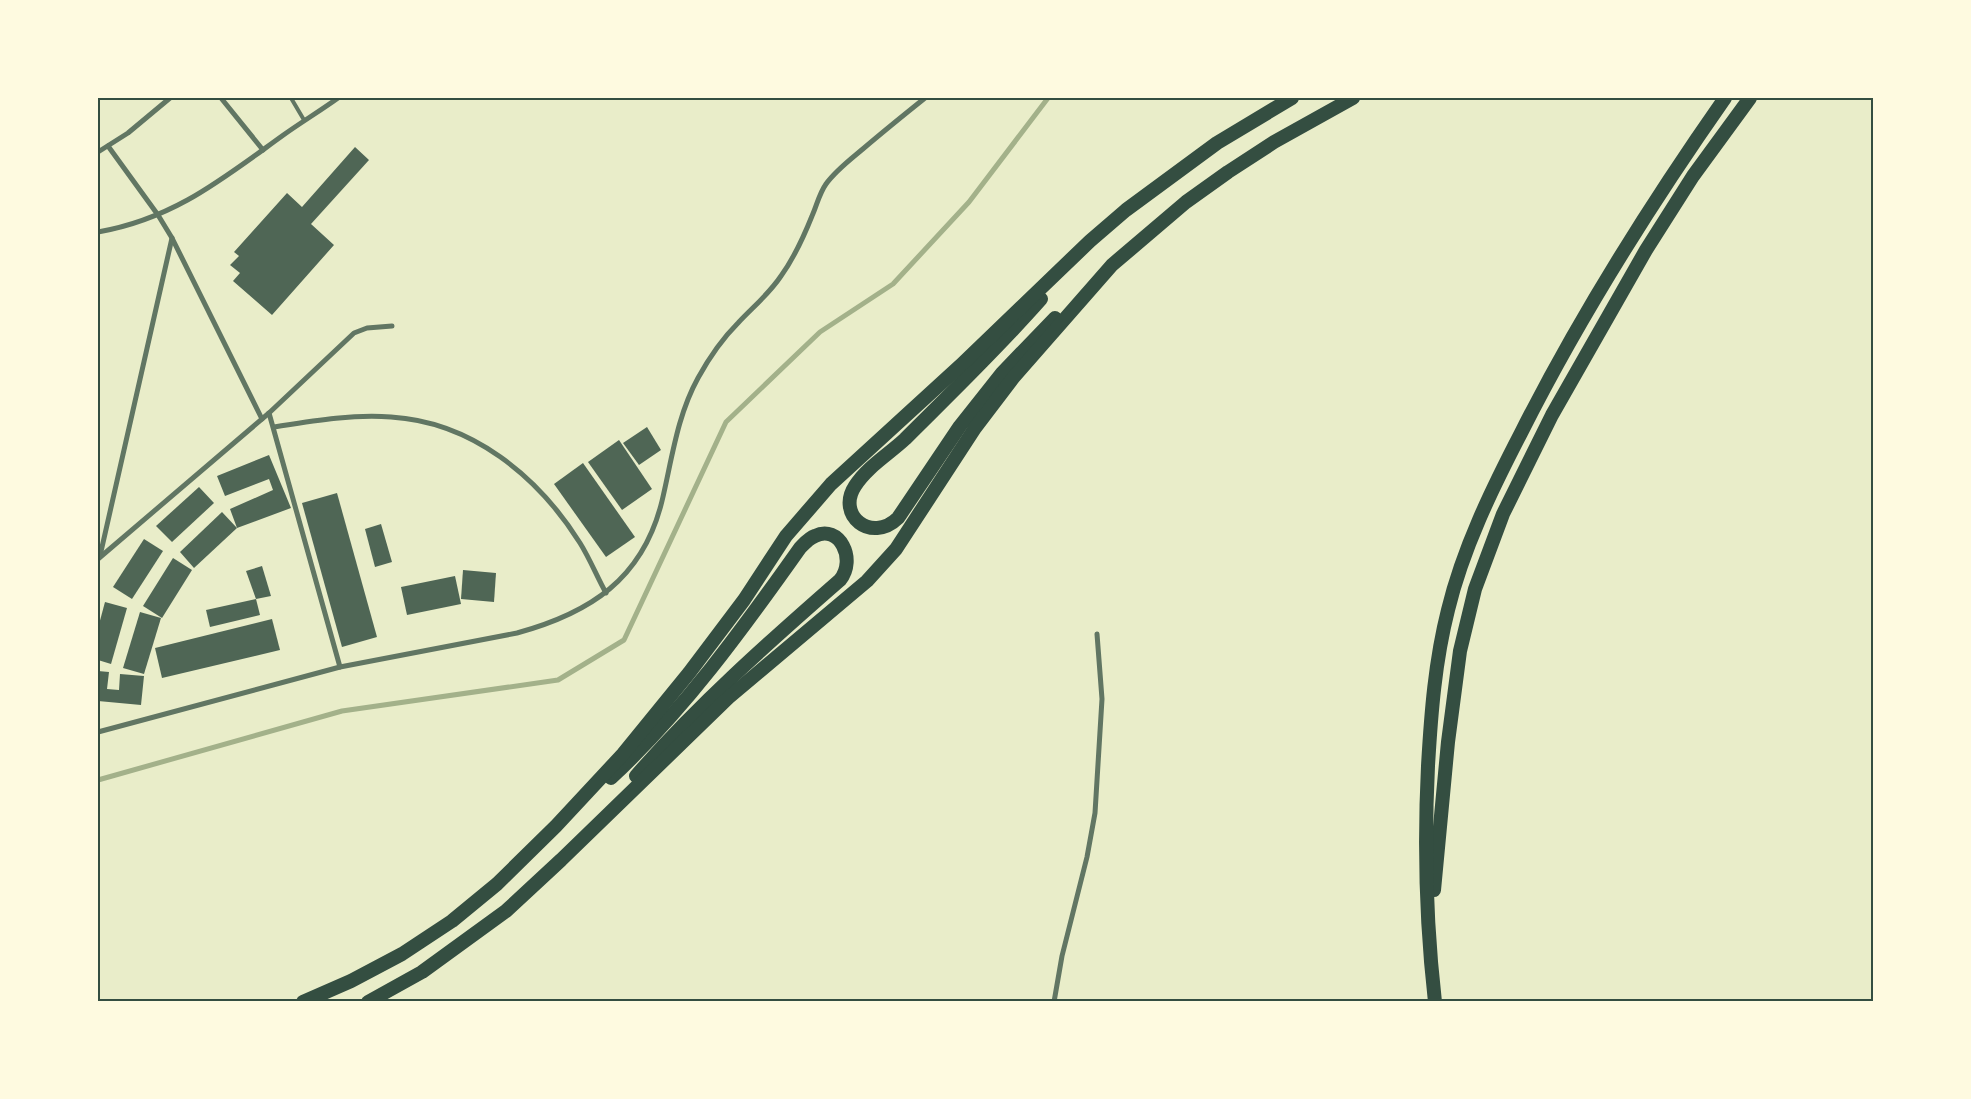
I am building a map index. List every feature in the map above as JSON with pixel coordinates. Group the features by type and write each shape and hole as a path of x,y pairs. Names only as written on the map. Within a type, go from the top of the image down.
{"highway":[{"path":"303,1002 351,981 402,954 452,921 497,884 556,826 623,754 689,673 744,600 786,536 814,502 847,468 960,366 1090,242 1170,176 1217,143 1292,98"},
{"path":"1090,242 992,352 902,442 861,478 851,494 850,502 854,516 859,522 872,529 880,529 893,523 898,518 960,426 1002,373 1036,336 1112,265 1186,202 1228,172 1274,142 1353,98"},
{"path":"1435,1002 1428,943 1425,819 1435,679 1448,609 1486,505 1506,462 1585,315 1630,239 1726,98"},
{"path":"1428,943 1441,828 1448,742 1460,651 1468,614 1483,564 1507,506 1584,355 1693,176 1750,98"},
{"path":"368,1002 422,972 506,911 728,698 852,594 882,566 907,532 975,428 1002,392 1112,265"},
{"path":"556,826 589,800 633,758 675,713 714,666 800,548 808,540 816,535 823,534 830,535 841,542 845,548 848,562 844,575 840,580 762,649 682,726 561,860"}],"street":[{"path":"98,152 128,133 170,98"},
{"path":"221,98 262,150"},
{"path":"98,232 120,228 158,215 199,195 338,98"},
{"path":"98,732 340,667 541,626 585,607 606,593 622,578 639,554 652,530 662,503 680,424 697,379 715,350 737,323 763,299 781,276 794,255 818,198 830,179 845,164 925,98"},
{"path":"108,146 158,215 172,238 262,419"},
{"path":"99,558 172,238"},
{"path":"99,558 269,413 354,333 367,328 392,326"},
{"path":"269,413 340,667"},
{"path":"274,427 329,419 392,417 432,424 472,438 509,462 548,498 581,544 606,593"},
{"path":"1054,1002 1062,956 1087,857 1095,813 1102,700 1097,634"}],"lane":[{"path":"291,98 304,120"}],"building":[{"path":"355,147 369,160 311,224 334,245 272,315 233,281 240,273 230,265 239,256 234,252 287,193 302,207"},
{"path":"647,427 661,450 639,465 623,443"},
{"path":"619,440 652,489 622,510 588,462"},
{"path":"269,455 291,508 237,528 230,509 273,490 269,479 225,496 217,476"},
{"path":"583,463 635,537 606,557 554,484"},
{"path":"199,487 214,503 172,542 156,526"},
{"path":"337,493 377,637 342,647 302,503"},
{"path":"222,512 237,528 194,568 180,552"},
{"path":"381,524 392,562 375,567 365,529"},
{"path":"144,539 163,551 132,599 113,587"},
{"path":"173,558 192,570 162,618 143,606"},
{"path":"262,566 271,596 256,599 246,571"},
{"path":"463,570 496,573 494,602 461,599"},
{"path":"455,576 461,604 407,615 401,587"},
{"path":"256,599 260,615 210,627 206,610"},
{"path":"105,602 127,608 111,664 98,660 98,628"},
{"path":"140,612 161,618 144,674 123,668"},
{"path":"272,619 280,650 162,678 155,648"},
{"path":"98,671 109,672 107,689 119,690 120,674 144,676 141,705 98,701"}],"waterway":[{"path":"98,780 342,711 558,680 624,640 726,422 820,332 893,284 969,202 1048,98"}]}
